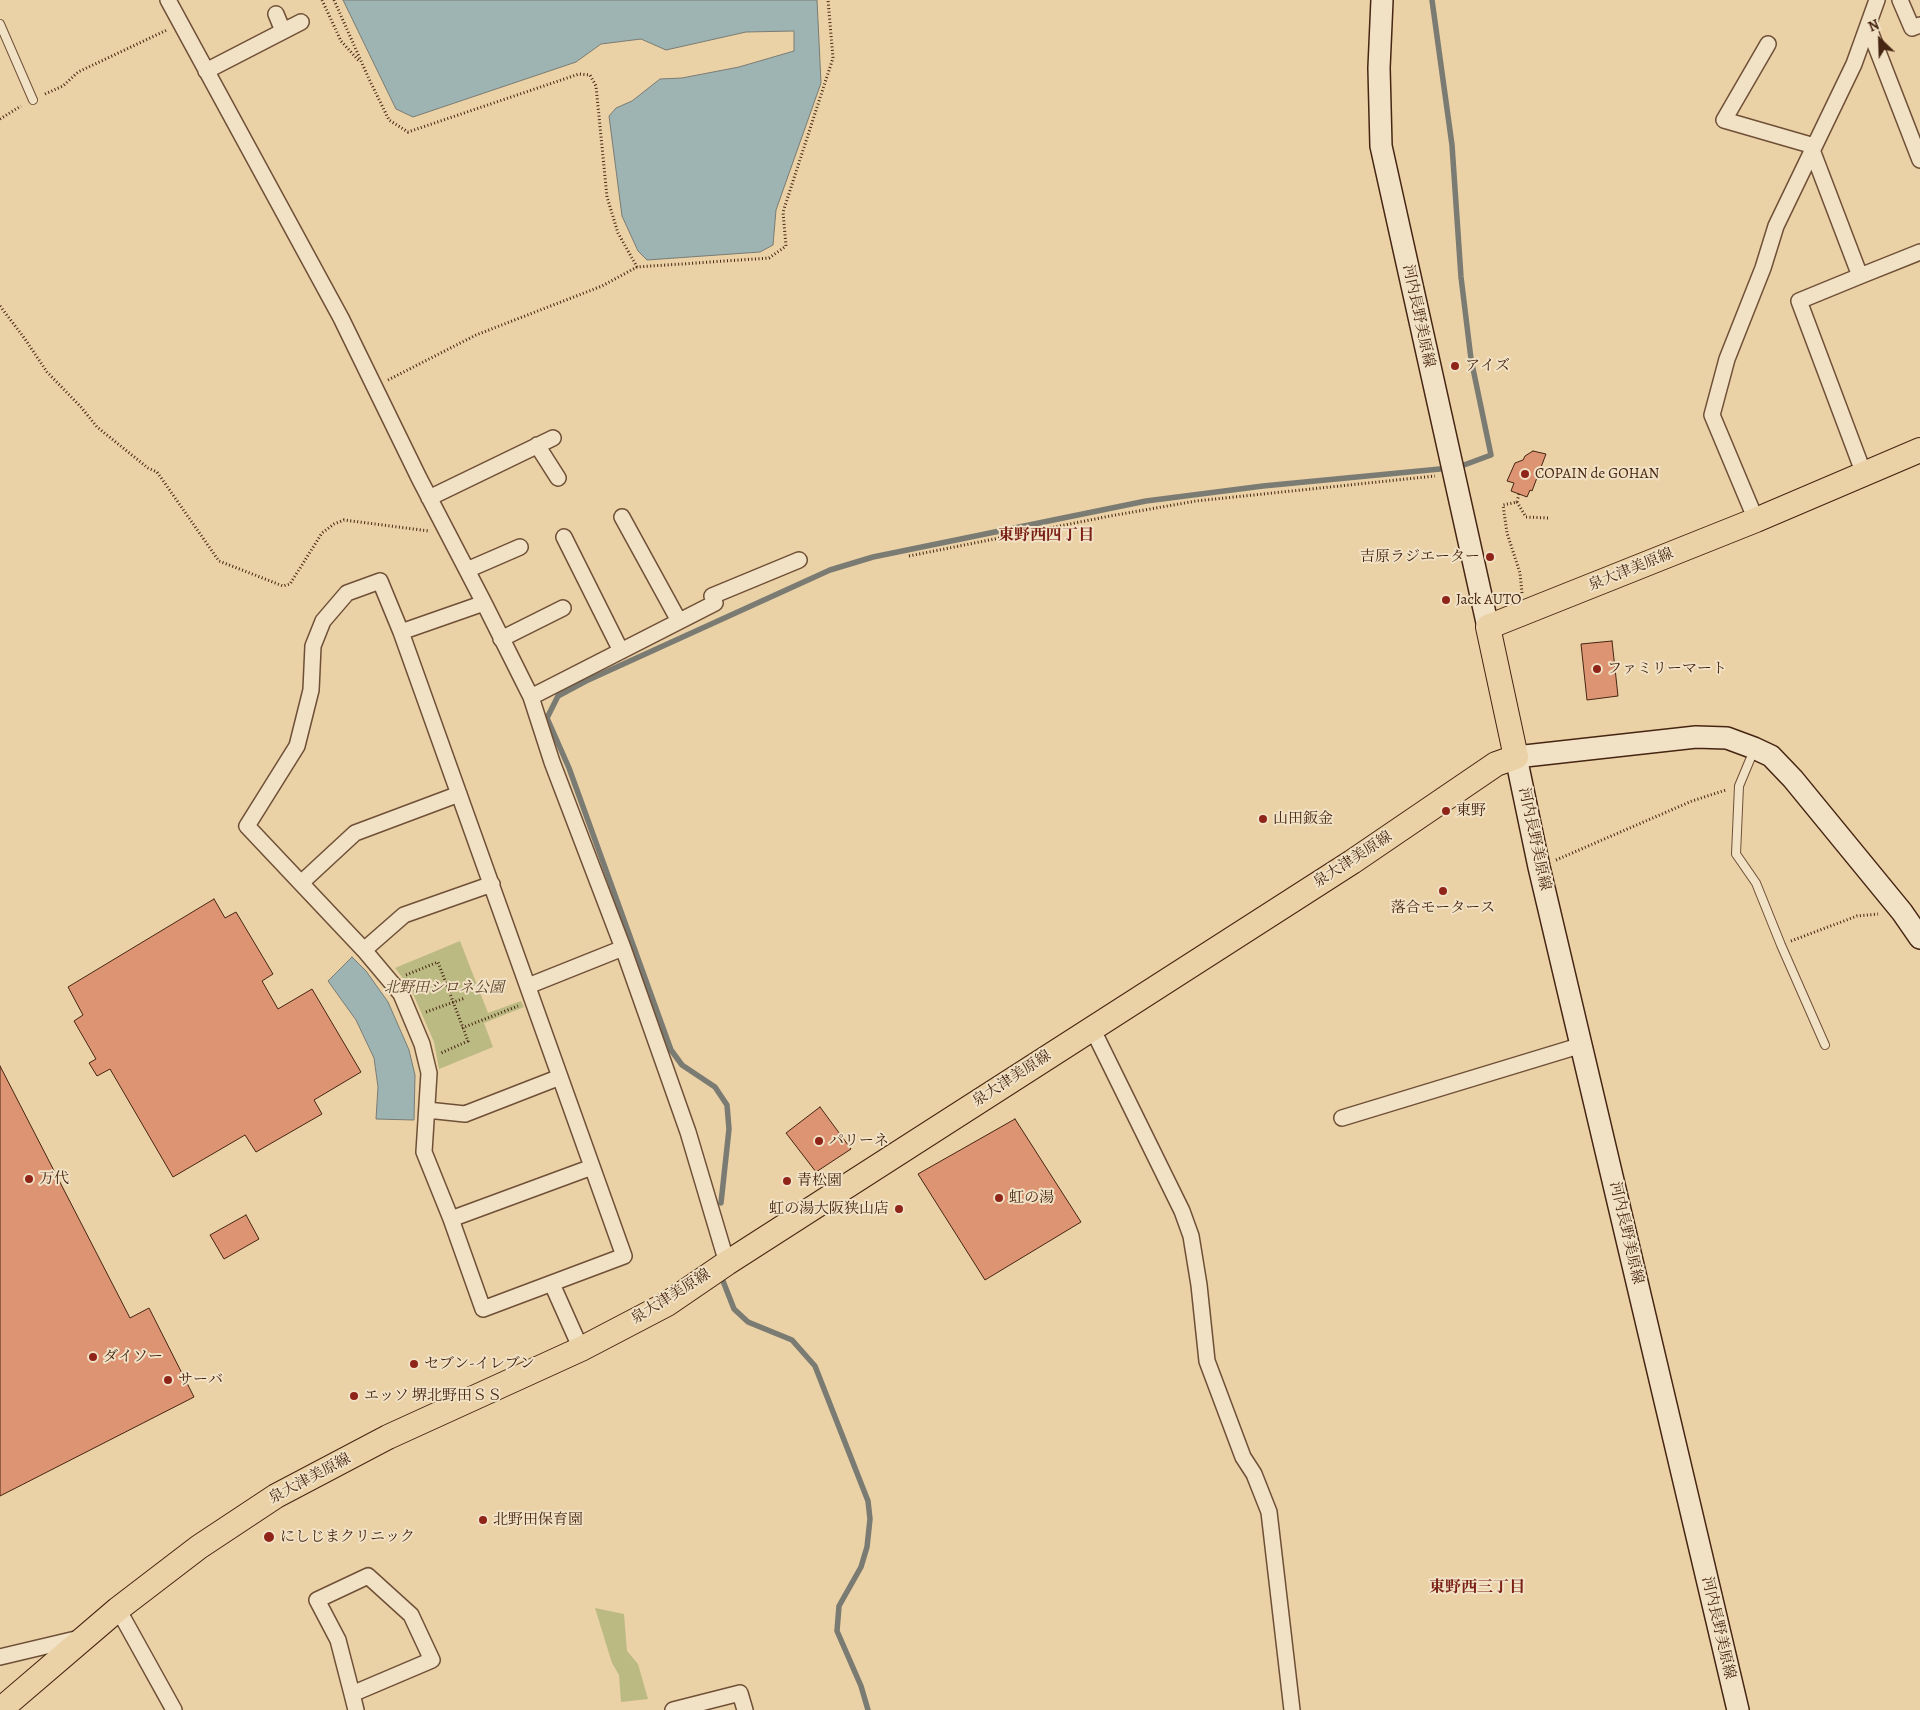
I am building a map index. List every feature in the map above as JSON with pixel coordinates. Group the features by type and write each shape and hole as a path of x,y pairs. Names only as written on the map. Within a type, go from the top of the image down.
{"main road":[{"name":"河内長野美原線","path":"1382,0 1379,68 1381,146 1488,627"},
{"name":"泉大津美原線","path":"1488,627 1756,520 1920,450"},
{"path":"1488,627 1516,756 1696,737 1727,738 1754,748 1771,756 1793,779 1902,912 1920,938"},
{"name":"河内長野美原線","path":"1516,756 1539,867 1738,1710"},
{"name":"泉大津美原線","path":"0,1710 118,1609 199,1547 276,1496 388,1437 581,1349 667,1304 727,1262 1352,862 1496,764 1516,756"}],"street":[{"path":"168,0 341,318 429,498 531,697 552,762 623,948 688,1132 727,1262"},
{"path":"1756,520 1712,415 1727,359 1763,268 1776,226 1854,64 1877,0"},
{"path":"1900,0 1912,28 1920,25"},
{"path":"276,14 283,31"},
{"path":"206,70 301,22"},
{"path":"1868,26 1920,160"},
{"path":"1768,44 1724,120 1813,148"},
{"path":"1813,148 1860,276"},
{"path":"1864,474 1799,301 1920,252"},
{"path":"429,498 553,438"},
{"path":"538,445 558,478"},
{"path":"622,517 679,621"},
{"path":"564,537 621,651"},
{"path":"467,570 520,547"},
{"path":"531,697 715,603 712,596 799,560"},
{"path":"380,581 401,632 624,1256 483,1309 452,1219 424,1152 429,1073 422,1044 401,994 364,950 247,826 297,746 311,690 313,646 323,621 347,593 380,581"},
{"path":"401,632 484,603"},
{"path":"501,639 564,608"},
{"path":"301,883 356,833 460,794"},
{"path":"364,950 404,915 492,884"},
{"path":"530,993 623,948"},
{"path":"1092,1028 1182,1211 1191,1236 1200,1285 1207,1361 1243,1457 1254,1474 1269,1512 1292,1710"},
{"path":"1342,1118 1582,1045"},
{"path":"427,1110 465,1114 560,1077"},
{"path":"452,1219 592,1167"},
{"path":"552,1284 581,1349"},
{"path":"352,1694 432,1660 411,1615 368,1576 317,1600 338,1640 356,1710"},
{"path":"118,1609 174,1710"},
{"path":"0,1657 87,1636"},
{"path":"673,1710 740,1694 745,1710"}],"lane":[{"path":"0,24 33,100"},
{"path":"1754,748 1739,786 1736,854 1756,883 1825,1045"}],"path":[{"path":"322,0 341,41 362,64"},
{"path":"334,0 389,120 408,132 579,74 590,75 596,86 607,197 618,232 637,267"},
{"path":"374,386 476,335 602,286 637,267 769,258 786,246 783,212 833,58 828,0"},
{"path":"0,119 33,100 63,86 78,72 181,23"},
{"path":"0,306 47,372 81,407 97,427 148,468 157,472 219,561 283,586 290,584 322,533 334,524 344,520 448,533"},
{"path":"909,556 1196,501 1453,474"},
{"path":"1519,494 1517,502 1526,517 1548,518"},
{"path":"1517,502 1502,505 1520,573 1523,613"},
{"path":"1539,867 1692,802 1739,786"},
{"path":"1781,945 1857,916 1902,912"},
{"path":"392,981 438,962 468,1041 426,1059"},
{"path":"462,1028 530,993"},
{"path":"412,1018 465,998"}],"green space":[{"name":"北野田シロネ公園","path":"460,941 488,1013 521,1001 524,1007 484,1023 493,1047 439,1069 434,1042 411,989 395,968"},
{"path":"595,1608 624,1614 627,1651 638,1664 648,1699 621,1702 619,1675 612,1663"}],"water":[{"path":"343,0 817,0 821,83 776,210 773,245 760,252 647,260 638,251 622,216 609,116 616,108 632,101 660,79 682,78 739,67 794,51 794,31 746,32 666,50 641,39 601,44 576,62 413,117 396,109"},
{"path":"352,957 366,971 388,1002 409,1050 415,1075 414,1120 376,1119 378,1087 374,1058 356,1020 328,981"}],"building":[{"path":"1533,451 1546,454 1532,491 1530,490 1527,497 1511,491 1514,483 1507,481 1515,463 1523,460 1525,456"},
{"path":"1612,641 1618,696 1587,700 1581,644"},
{"path":"214,899 225,918 236,912 273,974 262,981 278,1009 312,989 361,1072 314,1100 322,1114 256,1152 245,1135 173,1177 110,1069 97,1076 89,1063 96,1059 74,1021 83,1015 68,987"},
{"name":"万代","path":"0,1066 130,1318 149,1308 194,1397 0,1496"},
{"name":"パリーネ","path":"820,1107 851,1149 816,1172 786,1133"},
{"name":"虹の湯","path":"1015,1119 1081,1222 985,1280 918,1174"},
{"path":"246,1215 259,1239 224,1259 210,1235"}],"waterway":[{"path":"1432,0 1452,145 1461,277 1471,359 1491,455 1464,465"},
{"path":"721,1203 729,1129 727,1105 715,1087 682,1065 671,1050 569,768 547,718 558,696 586,681 830,570 873,557 1146,501 1263,486 1440,469"},
{"path":"723,1281 734,1309 748,1322 792,1340 815,1366 868,1501 870,1519 867,1547 861,1567 839,1606 837,1631 861,1686 868,1710"}],"place":[{"name":"アイズ","path":"1455,366"},
{"name":"COPAIN de GOHAN","path":"1525,474"},
{"name":"吉原ラジエーター","path":"1490,557"},
{"name":"Jack AUTO","path":"1446,600"},
{"name":"ファミリーマート","path":"1597,669"},
{"name":"東野","path":"1446,811"},
{"name":"山田鈑金","path":"1263,819"},
{"name":"落合モータース","path":"1443,891"},
{"name":"パリーネ","path":"819,1141"},
{"name":"万代","path":"29,1179"},
{"name":"青松園","path":"787,1181"},
{"name":"虹の湯","path":"999,1198"},
{"name":"虹の湯大阪狭山店","path":"899,1209"},
{"name":"ダイソー","path":"93,1357"},
{"name":"セブン-イレブン","path":"414,1364"},
{"name":"サーバ","path":"168,1380"},
{"name":"エッソ 堺北野田ＳＳ","path":"354,1396"},
{"name":"北野田保育園","path":"483,1520"},
{"name":"にしじまクリニック","path":"269,1537"}],"district":[{"name":"東野西四丁目","path":"1046,536"},
{"name":"東野西三丁目","path":"1477,1588"}]}
